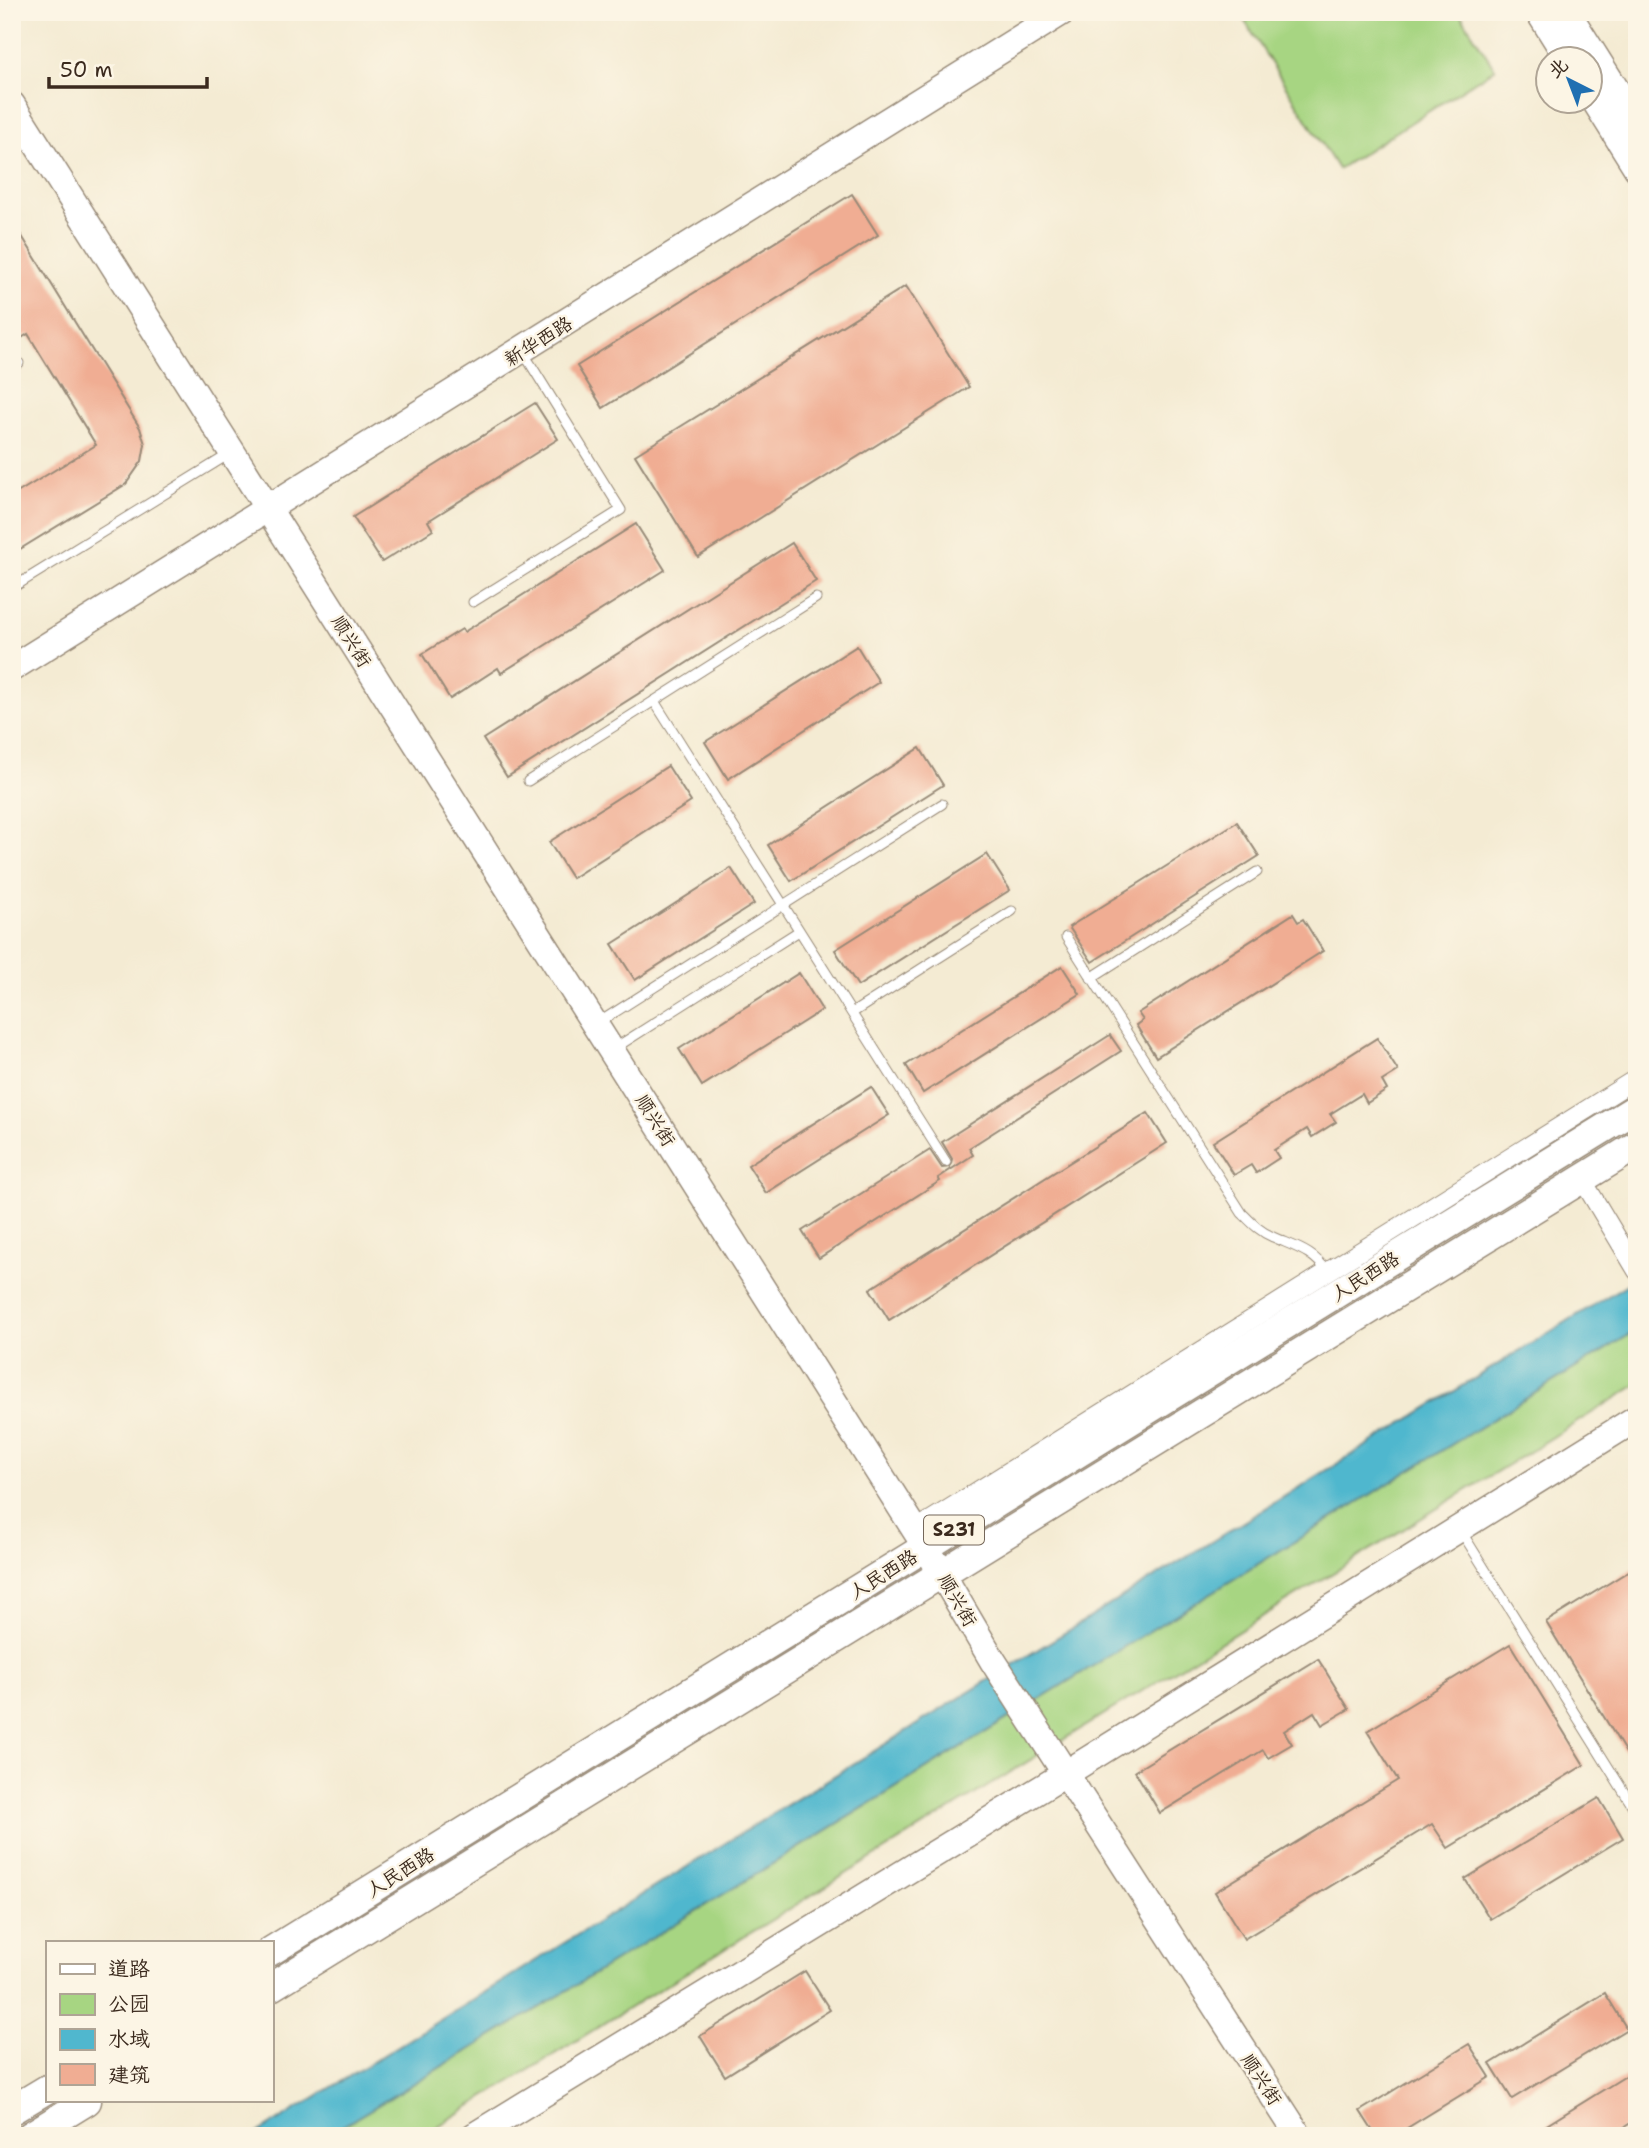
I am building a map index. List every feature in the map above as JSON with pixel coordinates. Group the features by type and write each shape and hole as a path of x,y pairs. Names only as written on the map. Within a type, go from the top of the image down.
{"main road":[{"name":"人民西路","path":"273,1950 920,1538 1334,1282 1637,1108"},
{"name":"人民西路","path":"273,1986 1637,1145"},
{"path":"12,2110 46,2090"},
{"path":"30,2136 85,2102"}],"street":[{"name":"新华西路","path":"12,668 1062,12"},
{"path":"1539,12 1560,46"},
{"path":"1567,12 1637,123"},
{"name":"顺兴街","path":"12,105 920,1538 1027,1716 1299,2136"},
{"path":"1604,115 1637,168"},
{"path":"1334,1282 1637,1078"},
{"path":"1582,1179 1633,1265"},
{"path":"474,2136 1065,1774 1637,1418"}],"lane":[{"path":"473,602 621,510 522,351"},
{"path":"12,588 232,452"},
{"path":"528,781 816,598"},
{"path":"654,701 946,1162"},
{"path":"595,1024 942,804"},
{"path":"1091,978 1257,872"},
{"path":"852,1013 1012,911"},
{"path":"611,1050 799,931"},
{"path":"1066,937 1242,1213 1272,1237 1300,1246 1334,1282"},
{"path":"1460,1530 1637,1813"}],"green space":[{"path":"1239,12 1459,12 1495,69 1338,169"},
{"path":"1637,1330 1637,1385 422,2136 326,2136 539,2008"}],"water":[{"path":"1637,1278 1637,1330 539,2008 326,2136 253,2136"}],"building":[{"path":"852,194 878,235 603,408 577,366"},
{"path":"12,220 140,428 145,444 142,461 126,484 12,554 12,496 96,445 28,334 12,344"},
{"path":"906,286 969,387 698,557 635,455"},
{"path":"535,403 558,439 428,521 433,530 382,562 353,517"},
{"path":"636,524 665,570 501,673 498,668 450,699 422,654 462,629 464,632"},
{"path":"792,543 816,581 507,777 483,739"},
{"path":"857,646 879,682 728,779 705,742"},
{"path":"920,748 943,785 791,881 768,845"},
{"path":"668,766 691,802 572,878 549,842"},
{"path":"1237,822 1259,856 1092,962 1069,927"},
{"path":"987,854 1010,890 858,986 835,950"},
{"path":"731,868 754,904 635,980 612,944"},
{"path":"1293,914 1298,922 1303,919 1323,951 1156,1057 1136,1025 1143,1020 1138,1013"},
{"path":"1062,966 1080,994 923,1093 906,1065"},
{"path":"799,973 822,1010 702,1086 679,1049"},
{"path":"1110,1035 1121,1051 969,1148 973,1155 938,1178 940,1181 819,1258 802,1231 930,1150 942,1168 950,1167 952,1159 942,1142"},
{"path":"1377,1038 1398,1071 1382,1081 1387,1090 1367,1103 1362,1094 1330,1114 1336,1122 1312,1137 1307,1129 1274,1150 1279,1158 1256,1173 1251,1165 1234,1175 1213,1142"},
{"path":"871,1087 889,1115 766,1193 748,1165"},
{"path":"1148,1113 1167,1143 889,1320 870,1289"},
{"path":"1637,1566 1637,1771 1546,1622"},
{"path":"1510,1644 1584,1765 1448,1848 1432,1824 1244,1939 1215,1892 1398,1780 1367,1731"},
{"path":"1318,1659 1349,1709 1322,1725 1314,1712 1284,1731 1292,1744 1268,1758 1263,1750 1160,1813 1135,1771"},
{"path":"1599,1798 1623,1838 1490,1919 1465,1879"},
{"path":"805,1971 830,2010 725,2076 700,2036"},
{"path":"1605,1993 1627,2029 1512,2099 1490,2064"},
{"path":"1469,2044 1490,2077 1394,2136 1376,2136 1360,2111"},
{"path":"1637,2069 1637,2119 1610,2136 1529,2136"}]}
